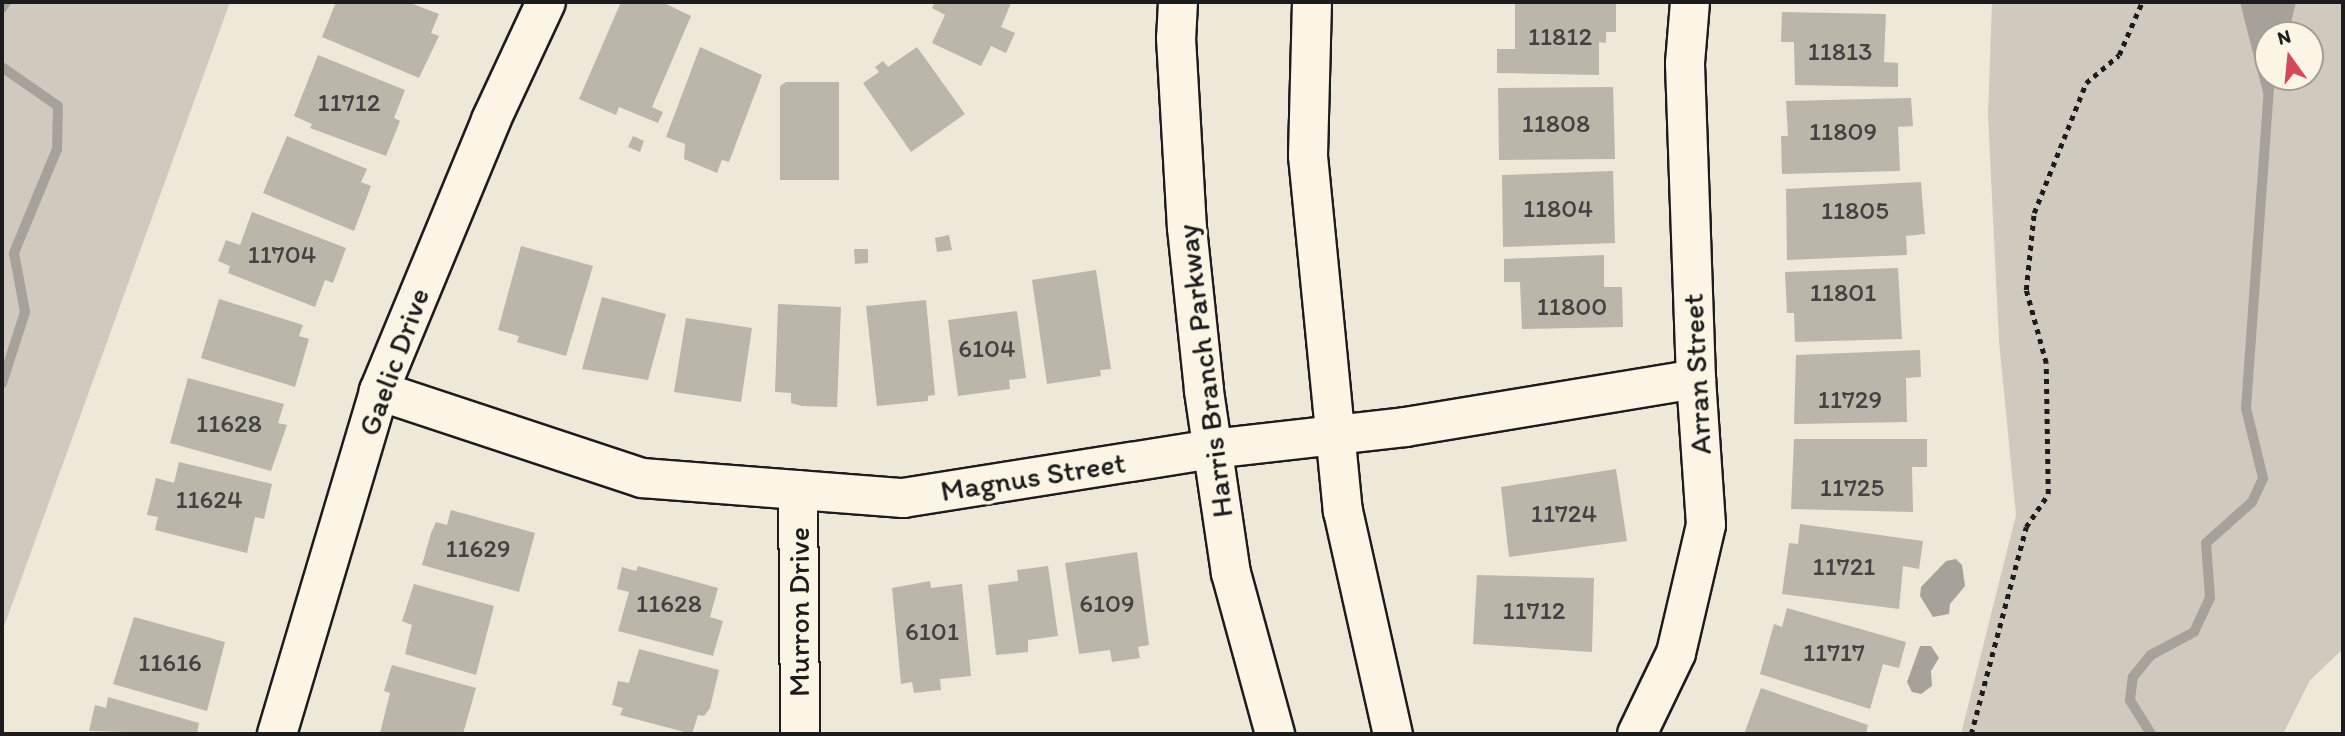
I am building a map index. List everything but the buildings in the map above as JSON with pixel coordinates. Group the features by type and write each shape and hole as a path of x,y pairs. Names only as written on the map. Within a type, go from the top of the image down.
{"street":[{"name":"Gaelic Drive","path":"277,734 379,391 491,120 546,2"},
{"name":"Harris Branch Parkway","path":"1178,2 1176,38 1187,228 1212,449 1231,573 1275,734"},
{"path":"1312,2 1308,156 1338,436 1343,511 1393,734"},
{"name":"Arran Street","path":"1637,734 1676,653 1706,525 1696,379 1685,63 1690,2"},
{"name":"Magnus Street","path":"379,391 642,478 903,498 1212,449 1338,436 1696,379"},
{"name":"Murron Drive","path":"798,490 800,734"}],"path":[{"path":"1971,734 2026,527 2048,494 2046,363 2025,290 2034,213 2086,83 2119,55 2143,2"}],"shaded area":[{"path":"2,2 230,2 2,632"},
{"path":"1992,2 2343,2 2343,649 2310,680 2283,734 1961,734 2016,515 1999,341 1988,115"},
{"path":"2240,2 2296,2 2291,21 2254,21 2254,57"},
{"path":"2263,91 2273,91 2268,112"},
{"path":"1956,559 1962,565 1965,586 1950,604 1949,614 1933,617 1920,596 1921,587 1946,561"},
{"path":"1920,646 1931,646 1939,658 1931,671 1932,686 1921,694 1912,692 1907,682"}],"waterway":[{"path":"2,8 6,2"},
{"path":"2,67 58,106 57,149 14,253 25,312 2,383"},
{"path":"2151,734 2130,700 2133,677 2151,655 2194,632 2210,597 2206,543 2252,502 2263,478 2246,408 2269,91"}]}
